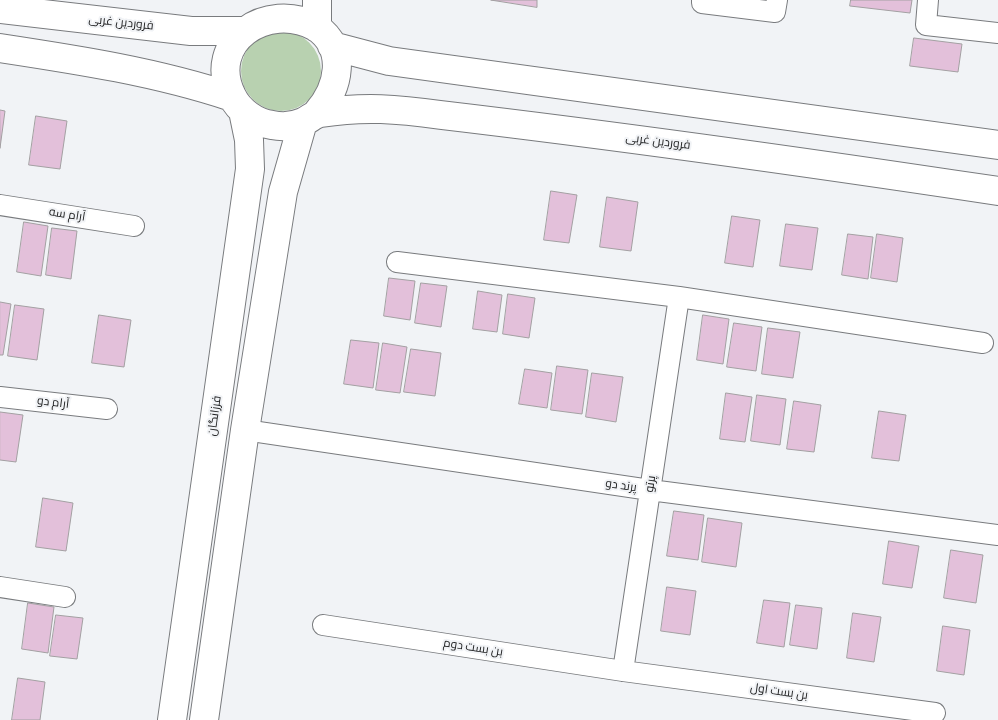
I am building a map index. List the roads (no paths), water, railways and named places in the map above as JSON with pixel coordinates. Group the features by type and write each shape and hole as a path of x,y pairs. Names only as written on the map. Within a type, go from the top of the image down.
{"main road":[{"path":"0,48 104,63 202,87 238,104 256,120 272,125 288,126 310,117 329,99 336,82 337,64 325,37 317,0"},
{"path":"238,104 226,80 226,63 231,46 242,31 268,8 302,18 325,37 390,60 998,145"},
{"name":"فروردین غربی","path":"0,9 190,31 242,31"},
{"name":"فرزانگان","path":"172,720 250,169 249,140 238,104"},
{"name":"فروردین غربی","path":"310,117 382,107 668,143 998,191"},
{"path":"204,720 245,430 283,192 310,117"}],"street":[{"path":"702,0 702,3 775,12 777,0"},
{"path":"928,0 926,24 998,33"},
{"name":"آرام سه","path":"0,205 134,226"},
{"path":"397,262 679,297 983,343"},
{"name":"پرتو","path":"624,671 679,297"},
{"name":"آرام دو","path":"0,397 107,409"},
{"name":"پرند دو","path":"245,430 650,490 998,535"},
{"path":"0,587 66,596"},
{"name":"بن بست دوم","path":"323,625 624,671"},
{"name":"بن بست اول","path":"624,671 935,713"}]}
